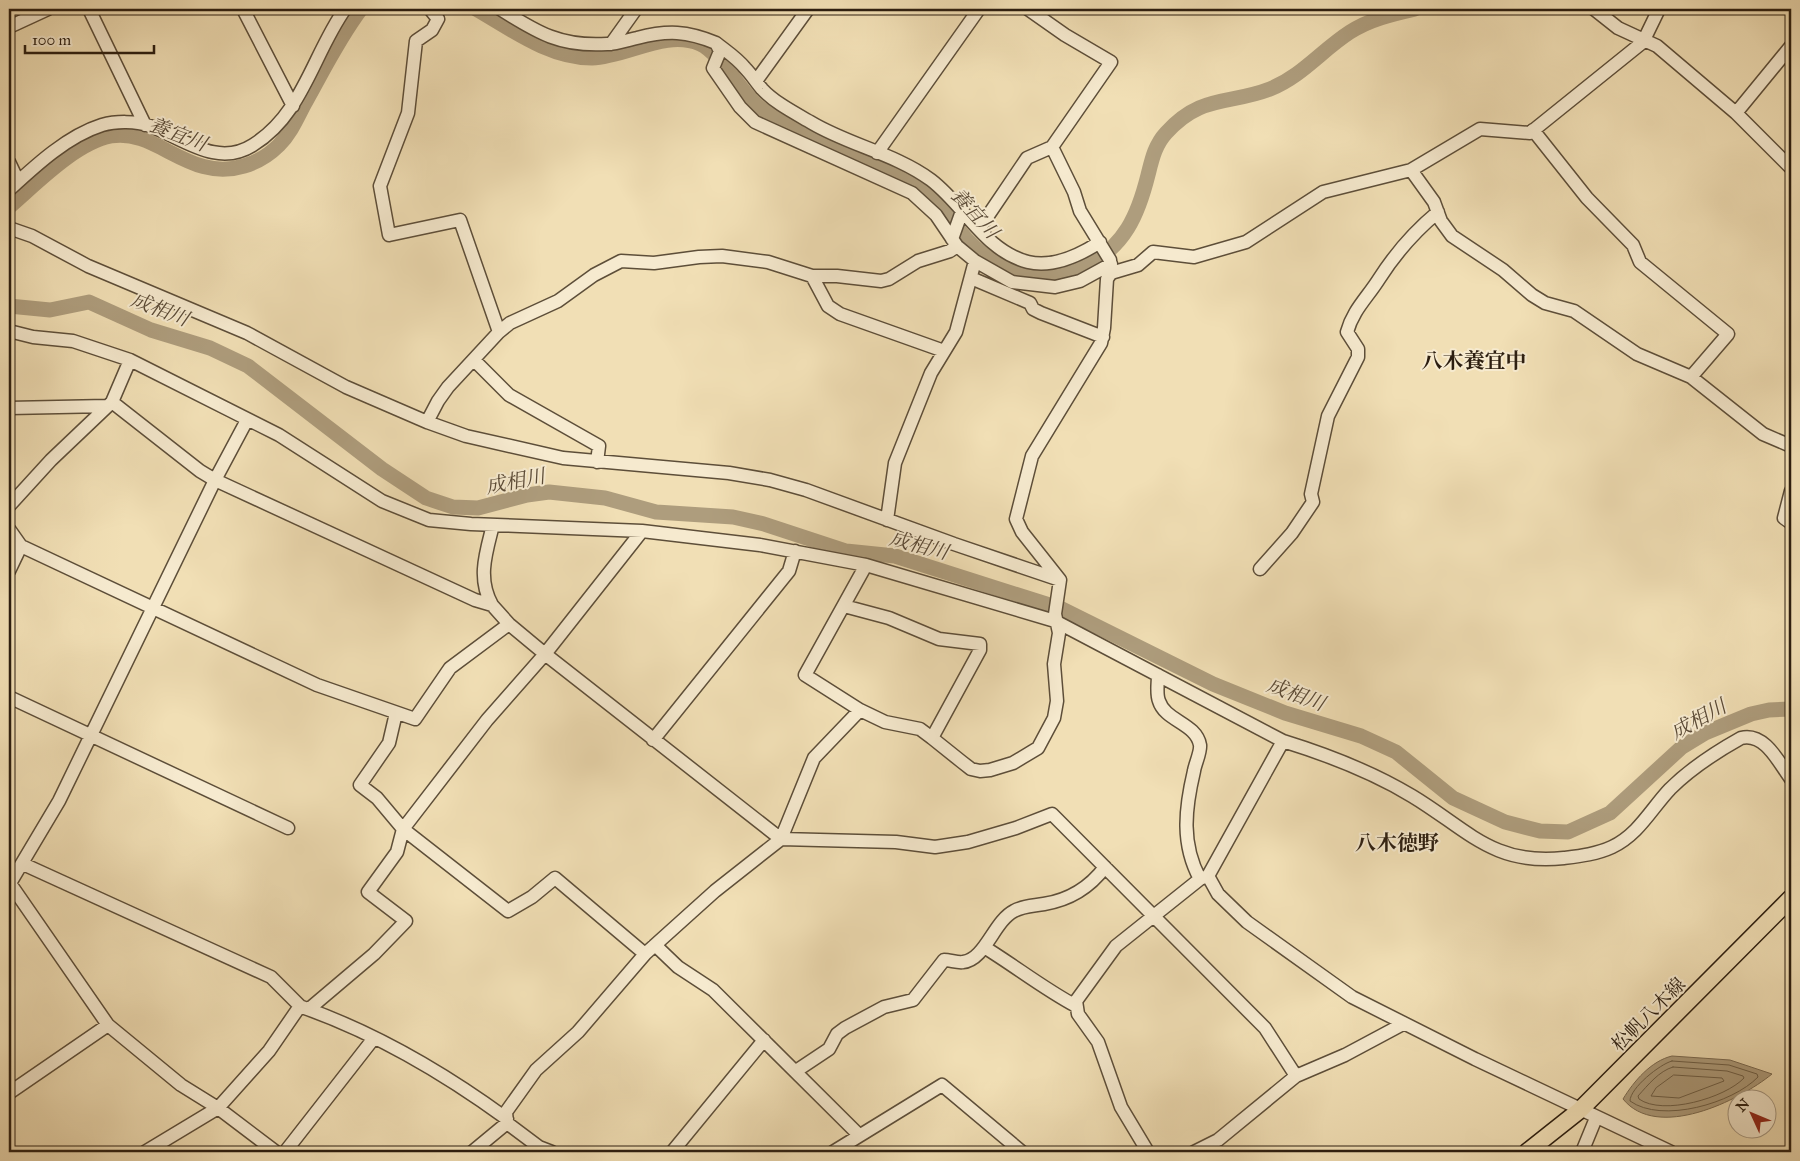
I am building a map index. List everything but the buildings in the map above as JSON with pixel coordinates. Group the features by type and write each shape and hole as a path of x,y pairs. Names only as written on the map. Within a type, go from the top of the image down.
{"main road":[{"name":"松帆八木線","path":"1527,1152 1580,1110 1791,898"}],"street":[{"path":"9,26 48,9"},
{"path":"89,9 145,125"},
{"path":"243,9 293,106"},
{"path":"9,162 14,186 57,150 87,131 116,123 145,125 207,152 238,151 252,146 265,136 293,106 306,84 320,51 345,9"},
{"path":"430,9 438,19 432,30 416,41 408,113 380,186 389,235 460,220 484,284 499,332"},
{"path":"500,9 539,34 559,41 611,44 655,33 692,33 740,62 756,82 772,97 813,124 914,169 930,180 995,245 1017,258 1030,262 1061,260 1076,256 1100,242"},
{"path":"611,44 636,9"},
{"path":"756,82 808,9"},
{"path":"877,153 979,9"},
{"path":"979,229 1027,158 1052,147 1111,62 1065,35 1028,9"},
{"path":"1594,9 1618,28 1643,42 1657,46 1736,113 1791,168"},
{"path":"718,47 713,68 740,107 755,122 912,193 936,215 954,240 975,261 1012,282 1055,287 1080,281 1111,266 1138,265 1153,252 1194,257 1246,242 1323,192 1412,170 1480,129 1530,133 1643,42 1660,9"},
{"path":"1736,113 1791,46"},
{"path":"1533,130 1587,198 1633,245 1640,262 1728,334 1691,377"},
{"path":"866,565 805,675 860,710 885,722 920,729 967,766 980,771 1013,763 1038,748 1054,718 1058,701 1054,664 1059,633 1055,618 1059,585 1022,532 1016,519 1032,456 1103,337 1107,279 1111,266 1100,242 1080,211 1074,192 1052,147"},
{"path":"1412,170 1438,212 1441,221 1452,236 1503,270 1532,295 1545,302 1574,311 1637,354 1691,377 1763,434 1791,446"},
{"path":"427,422 443,394 499,332 510,323 558,301 594,275 621,261 654,263 722,256 768,262 812,276 837,276 881,281 889,279 918,260 950,251 962,211"},
{"path":"1260,569 1297,527 1313,502 1311,494 1328,416 1358,357 1358,350 1347,332 1357,307 1387,265 1438,212"},
{"path":"9,228 32,236 88,266 246,333 346,387 427,422 466,436 527,451 596,462 729,473 770,480 806,490 1059,585"},
{"path":"887,520 895,463 918,411 931,373 944,351 950,346 956,332 975,261"},
{"path":"812,276 828,306 840,314 944,351"},
{"path":"971,278 1030,303 1033,309 1041,313 1103,337"},
{"path":"9,331 33,337 73,341 130,360 279,435 382,501 429,520 493,525 642,531 794,551 866,565 1055,618 1283,741 1314,752 1410,795 1489,848 1533,860 1580,856 1613,847 1633,834 1665,795 1687,773 1741,738 1756,738 1765,744 1791,779"},
{"path":"9,506 51,460 110,404 130,360"},
{"path":"474,360 509,394 599,446 596,462"},
{"path":"9,408 110,404 200,471 215,480 475,600 492,605"},
{"path":"247,420 215,480 59,801 23,864 9,884 108,1025 182,1085 218,1108 276,1152"},
{"path":"1791,491 1784,518 1791,524"},
{"path":"493,525 484,560 483,582 492,605 509,624 653,740 781,839 896,842 935,847 968,842 1016,828 1052,814 1265,1028 1296,1076"},
{"path":"9,529 22,546 153,609 317,685 415,719 450,668 509,624"},
{"path":"145,1152 218,1108 269,1051 304,1007 374,954 406,921 368,892 397,852 403,829 487,720 545,654 642,531"},
{"path":"9,571 22,546"},
{"path":"653,740 789,571 794,551"},
{"path":"844,606 889,618 939,639 980,644 980,650 932,738"},
{"path":"1158,675 1158,701 1163,708 1194,733 1200,746 1186,809 1186,836 1190,857 1204,878 1218,894 1247,922 1352,997 1403,1024 1596,1118 1671,1152"},
{"path":"9,697 288,828"},
{"path":"507,1121 506,1112 536,1070 578,1032 645,954 716,891 781,839 814,758 860,710"},
{"path":"396,713 389,743 360,785 377,798 403,829 508,911 532,897 555,878 645,954"},
{"path":"1148,1152 1120,1107 1098,1042 1078,1014 1076,1001 1116,946 1204,878 1283,741"},
{"path":"23,864 272,977 304,1007 374,1038 442,1074 507,1121 539,1147 552,1152"},
{"path":"796,1071 826,1052 837,1034 845,1028 884,1007 913,1000 944,960 963,962 972,958 984,947 1002,920 1012,911 1025,906 1054,902 1072,895 1092,883 1105,867"},
{"path":"655,945 678,967 713,990 859,1135"},
{"path":"984,947 1025,972 1050,992 1076,1006"},
{"path":"1194,1152 1218,1140 1296,1076 1345,1055 1403,1024"},
{"path":"9,1094 108,1025"},
{"path":"285,1152 374,1038"},
{"path":"672,1152 764,1040"},
{"path":"833,1152 942,1085 1022,1152"},
{"path":"1582,1152 1596,1118"},
{"path":"472,1152 507,1121"}],"water":[{"path":"1672,1056 1730,1060 1772,1074 1753,1088 1728,1088 1728,1101 1719,1105 1676,1117 1656,1117 1638,1111 1623,1099 1632,1085 1650,1067"}],"waterway":[{"name":"養宜川","path":"9,207 70,155 97,140 111,136 128,136 143,140 190,162 206,167 224,169 244,166 259,160 275,149 294,125 338,43 361,9"},
{"name":"養宜川","path":"476,9 531,41 546,48 576,57 592,58 605,56 674,40 687,40 700,44 723,64 752,100 765,111 835,149 896,173 922,187 970,243 984,255 999,264 1016,272 1050,277 1068,274 1085,267 1099,259 1120,239 1128,228 1140,203 1153,158 1162,138 1191,112 1203,106 1255,94 1281,84 1358,27 1382,17 1415,9"},
{"name":"成相川","path":"9,306 50,310 89,302 151,330 210,348 248,366 382,469 426,498 453,507 478,508 527,495 549,492 605,498 656,512 733,517 764,524 846,551 895,556 1062,609 1213,684 1285,713 1361,736 1396,752 1453,798 1505,822 1540,831 1568,832 1610,813 1682,747 1705,733 1751,714 1769,710 1791,709"}],"district":[{"name":"八木養宜中","path":"1474,361"},
{"name":"八木徳野","path":"1397,843"}]}
